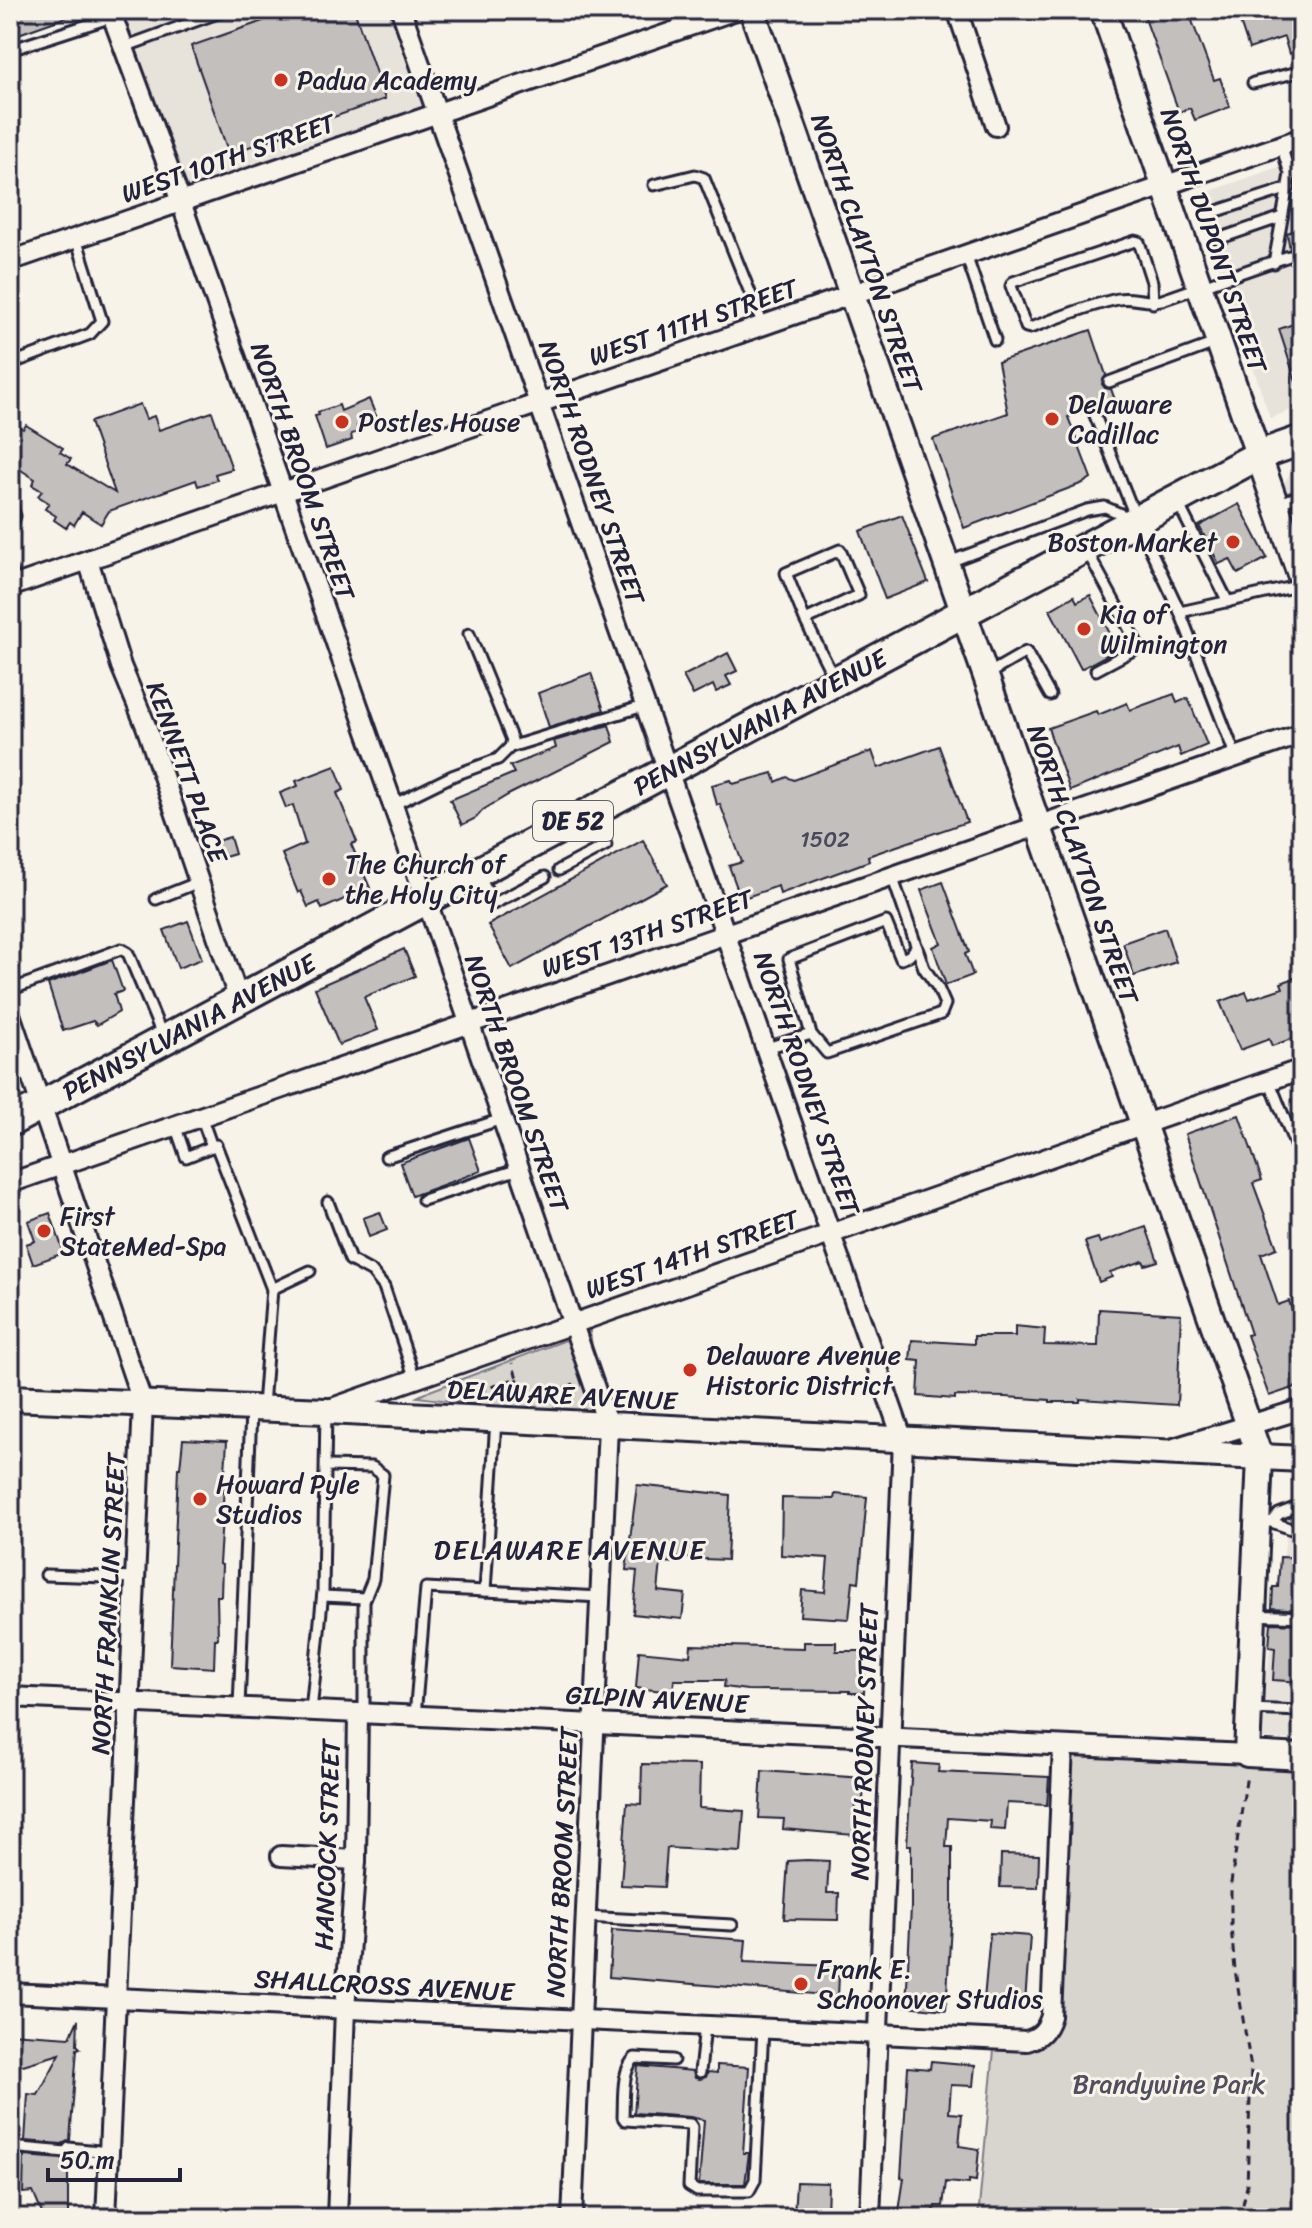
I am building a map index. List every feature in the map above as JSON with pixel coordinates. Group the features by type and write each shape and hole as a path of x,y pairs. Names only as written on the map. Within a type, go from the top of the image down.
{"main road":[{"name":"PENNSYLVANIA AVENUE","path":"10,1122 1259,455 1302,440"}],"street":[{"name":"NORTH RODNEY STREET","path":"401,10 903,1440 870,2218"},
{"name":"WEST 10TH STREET","path":"10,261 736,10"},
{"name":"NORTH CLAYTON STREET","path":"752,10 1260,1457 1265,1520 1253,1615 1247,1754"},
{"path":"957,10 996,126"},
{"name":"NORTH DUPONT STREET","path":"1103,10 1300,569"},
{"name":"NORTH BROOM STREET","path":"111,13 181,202 427,900 608,1426 572,2218"},
{"name":"WEST 11TH STREET","path":"12,580 88,560 1302,138"},
{"name":"KENNETT PLACE","path":"88,560 121,666 146,726 239,1000"},
{"name":"WEST 13TH STREET","path":"10,1183 1302,734"},
{"name":"NORTH FRANKLIN STREET","path":"10,1014 143,1404 106,2218"},
{"name":"WEST 14TH STREET","path":"326,1411 1302,1069"},
{"name":"DELAWARE AVENUE","path":"10,1398 1302,1459"},
{"path":"1159,1452 1251,1427 1302,1409"},
{"name":"GILPIN AVENUE","path":"10,1697 1302,1757"},
{"name":"HANCOCK STREET","path":"337,2218 361,1713"},
{"name":"SHALLCROSS AVENUE","path":"10,1993 1021,2041 1041,2034 1048,2027 1051,2016 1063,1746"},
{"path":"281,1856 356,1860"}],"lane":[{"path":"122,48 226,10"},
{"path":"10,50 111,13"},
{"path":"1253,83 1302,71"},
{"path":"1274,263 1290,174 1281,145"},
{"path":"1290,174 1302,178"},
{"path":"654,185 695,175 704,178 763,325"},
{"path":"1282,217 1218,239 1208,214 1289,188"},
{"path":"10,364 90,334 102,321 76,238"},
{"path":"1153,303 1152,282 1139,242 1135,241 1013,282 1011,286 1026,327 1030,328 1120,299 1137,298 1153,303 1289,256"},
{"path":"966,255 995,340"},
{"path":"1109,382 1220,342"},
{"path":"1092,408 1137,521 1180,612 1236,757"},
{"path":"1276,504 1302,495"},
{"path":"1176,500 1228,602"},
{"path":"10,501 15,516 10,529"},
{"path":"947,563 1087,510 1105,507 1137,521"},
{"path":"1086,548 1139,647 1096,670"},
{"path":"805,620 859,595 840,550 786,573 805,620 836,681"},
{"path":"1180,612 1228,602 1300,569"},
{"path":"469,634 512,740 510,747"},
{"path":"986,675 1026,652 1050,695"},
{"path":"393,805 452,776 498,759 510,747 647,705"},
{"path":"559,870 606,845 594,810"},
{"path":"478,873 493,904 545,877"},
{"path":"892,876 917,947 924,968 945,1004 941,1014 827,1053 811,1034 789,959 886,922 901,959 917,947"},
{"path":"156,899 199,882"},
{"path":"10,990 121,949 128,953 164,1040"},
{"path":"767,1048 811,1034"},
{"path":"1269,1080 1296,1147"},
{"path":"201,1116 212,1147"},
{"path":"386,1157 502,1119"},
{"path":"175,1125 186,1157 216,1145 272,1289 257,1409 239,1707"},
{"path":"423,1200 519,1169"},
{"path":"328,1202 350,1260 372,1272 384,1287 415,1379"},
{"path":"272,1289 310,1271"},
{"path":"311,1711 323,1596 326,1411"},
{"path":"485,1591 496,1420"},
{"path":"326,1466 372,1467 383,1475 373,1579 365,1598 361,1713"},
{"path":"1265,1520 1302,1505"},
{"path":"1265,1520 1302,1532"},
{"path":"46,1575 135,1578"},
{"path":"415,1716 426,1588 601,1597"},
{"path":"323,1596 365,1598"},
{"path":"1253,1615 1302,1617"},
{"path":"1249,1709 1302,1711"},
{"path":"585,1917 732,1925"},
{"path":"700,2072 705,2026"},
{"path":"696,2116 692,2127 689,2186 697,2191 745,2192 752,2188 755,2180 763,2029"},
{"path":"673,2060 635,2058 632,2061 627,2069 623,2117 625,2120 687,2124 692,2127"},
{"path":"10,2147 66,2152 69,2148 108,2157"}],"path":[{"path":"512,1363 526,1402"},
{"path":"472,1399 459,1398 517,1378"},
{"path":"526,1402 575,1384"},
{"path":"513,1401 541,1404"},
{"path":"1240,2218 1247,2186 1251,2068 1235,1970 1231,1883 1243,1809 1247,1754"}],"shaded area":[{"name":"Padua Academy","path":"110,10 403,10 439,113 181,202"},
{"path":"1302,159 1302,406 1270,418 1196,196"},
{"path":"1302,469 1302,533 1284,483 1291,472"},
{"path":"1302,1426 1302,1740 1257,1739"}],"green space":[{"path":"590,1331 601,1419 417,1397 427,1392"},
{"name":"Brandywine Park","path":"1063,1746 1302,1757 1302,2218 978,2218 995,2040 1041,2034"}],"building":[{"path":"10,10 81,10 81,12 10,37"},
{"name":"Padua Academy","path":"295,10 354,10 385,99 229,154 191,46"},
{"path":"1142,10 1188,10 1214,80 1220,78 1230,107 1195,120 1190,108 1179,112"},
{"path":"1236,10 1302,10 1302,50 1289,54 1284,37 1249,49"},
{"path":"1302,228 1302,274 1295,275 1293,262 1296,254 1290,249 1287,233"},
{"path":"1302,321 1302,390 1299,391 1279,329"},
{"path":"1091,330 1106,375 1102,384 1111,389 1115,400 1099,406 1090,401 1085,411 1068,417 1091,478 964,528 933,439 1008,413 998,362"},
{"name":"Postles House","path":"369,399 377,418 357,426 359,432 351,434 352,440 326,449 315,416 319,415 318,412 339,405 341,411"},
{"path":"140,404 146,419 154,416 159,430 212,412 232,469 215,474 217,480 198,486 196,480 109,511 101,524 82,512 74,525 70,522 66,528 54,520 56,516 45,509 49,503 38,496 42,491 32,485 35,479 10,463 10,421 23,429 26,425 63,448 60,452 71,459 67,464 115,493 90,422"},
{"name":"Boston Market","path":"1239,504 1267,558 1238,574 1230,559 1219,564 1199,526"},
{"path":"902,515 928,582 885,599 860,531"},
{"name":"Kia of Wilmington","path":"1090,595 1118,649 1081,669 1050,610 1074,596 1077,602"},
{"path":"728,653 737,671 726,676 731,685 716,692 713,685 693,695 683,676"},
{"path":"591,673 604,710 549,727 538,693"},
{"path":"1174,694 1177,703 1188,698 1207,745 1181,756 1178,747 1070,791 1048,728 1096,711 1098,715 1127,703 1130,710"},
{"path":"609,725 614,742 508,795 462,825 450,800 514,773 510,766 556,748 554,741"},
{"path":"939,746 967,822 868,856 869,861 780,894 778,886 741,899 729,866 742,862 720,804 717,805 712,785 731,780 733,784 773,773 776,782 787,777 794,780 872,751 878,768"},
{"path":"335,766 344,790 337,793 357,842 351,844 370,888 322,909 319,902 308,907 301,891 298,893 282,854 305,844 293,805 286,808 280,793 298,786 296,781"},
{"path":"230,837 235,854 218,859 213,842"},
{"path":"643,840 667,884 512,969 488,925"},
{"path":"943,882 969,952 965,954 973,975 946,985 933,947 941,943 921,890"},
{"path":"188,921 202,959 178,968 164,930"},
{"path":"1165,928 1176,962 1134,976 1123,943"},
{"path":"404,949 415,976 364,997 378,1030 339,1045 315,988"},
{"path":"112,960 123,991 114,994 119,1012 97,1025 93,1021 63,1031 48,984"},
{"path":"1302,975 1302,1035 1272,1046 1269,1039 1240,1050 1220,1002 1246,992 1249,999 1283,988 1281,983"},
{"path":"1239,1115 1262,1180 1253,1183 1277,1248 1261,1254 1278,1305 1289,1301 1295,1319 1302,1316 1302,1385 1269,1396 1185,1134"},
{"path":"469,1138 481,1171 412,1196 400,1163"},
{"path":"380,1212 387,1230 369,1237 363,1218"},
{"name":"First StateMed-Spa","path":"50,1213 64,1253 33,1264 26,1244 35,1241 28,1221"},
{"path":"1146,1227 1158,1261 1145,1265 1143,1261 1110,1272 1112,1277 1099,1282 1085,1242 1098,1238 1100,1243"},
{"path":"1099,1309 1181,1314 1177,1405 1080,1399 1080,1402 1050,1402 1006,1397 955,1396 955,1399 918,1396 920,1361 910,1360 912,1340 974,1344 974,1336 1015,1336 1015,1326 1045,1329 1044,1345 1098,1346"},
{"path":"183,1439 227,1441 219,1564 222,1565 221,1596 217,1596 218,1639 215,1639 214,1668 170,1665 178,1468"},
{"path":"637,1485 730,1495 727,1560 679,1558 679,1563 661,1562 658,1591 685,1594 682,1619 633,1614 637,1571 626,1570"},
{"path":"835,1494 867,1497 859,1582 853,1581 849,1619 800,1616 802,1590 825,1592 828,1558 781,1555 782,1498 834,1499"},
{"path":"1280,1557 1302,1558 1302,1610 1272,1608 1273,1587 1278,1587"},
{"path":"1271,1623 1302,1624 1302,1682 1273,1680 1275,1648 1269,1647"},
{"path":"804,1642 836,1642 836,1651 865,1651 864,1693 747,1690 724,1687 725,1680 674,1680 673,1692 636,1688 639,1651 690,1656 691,1645 804,1648"},
{"path":"912,1763 939,1765 938,1772 1049,1777 1047,1805 1007,1803 1005,1830 990,1829 991,1821 948,1818 946,1847 952,1847 952,1907 946,2010 906,2006 911,1907 911,1845 907,1845"},
{"path":"642,1764 700,1765 699,1808 744,1811 741,1852 667,1848 664,1887 621,1885 627,1803 641,1804"},
{"path":"762,1771 864,1778 863,1802 855,1802 854,1835 783,1829 784,1819 759,1818"},
{"path":"1001,1854 1039,1855 1038,1888 1000,1887"},
{"path":"788,1861 829,1861 827,1893 839,1893 838,1920 784,1919"},
{"path":"612,1930 746,1940 744,1962 834,1966 834,1976 839,1976 838,1996 609,1977"},
{"path":"990,1933 1030,1936 1025,2003 984,2000"},
{"path":"78,2020 77,2045 80,2048 77,2049 70,2140 62,2144 25,2141 28,2094 38,2095 60,2054 23,2065 10,2064 10,2033 70,2037"},
{"path":"931,2061 975,2065 973,2086 951,2085 949,2113 962,2114 959,2146 979,2149 976,2181 969,2180 969,2184 946,2182 943,2206 935,2206 933,2218 898,2218 904,2178 901,2177 908,2067 930,2069"},
{"path":"717,2065 749,2067 743,2153 749,2153 745,2184 699,2184 704,2120 634,2113 638,2066 693,2071 695,2078 700,2079 706,2077 708,2072 717,2073"},
{"path":"24,2156 62,2159 68,2165 68,2218 44,2218 33,2192 23,2193"},
{"path":"796,2182 828,2183 827,2218 794,2217"}],"place":[{"name":"Padua Academy","path":"281,80"},
{"name":"Delaware Cadillac","path":"1052,419"},
{"name":"Postles House","path":"342,422"},
{"name":"Boston Market","path":"1233,542"},
{"name":"Kia of Wilmington","path":"1084,629"},
{"name":"The Church of the Holy City","path":"329,879"},
{"name":"First StateMed-Spa","path":"44,1231"},
{"name":"Delaware Avenue Historic District","path":"690,1370"},
{"name":"Howard Pyle Studios","path":"200,1499"},
{"name":"Frank E. Schoonover Studios","path":"801,1984"}],"district":[{"name":"DELAWARE AVENUE","path":"570,1549"}]}
